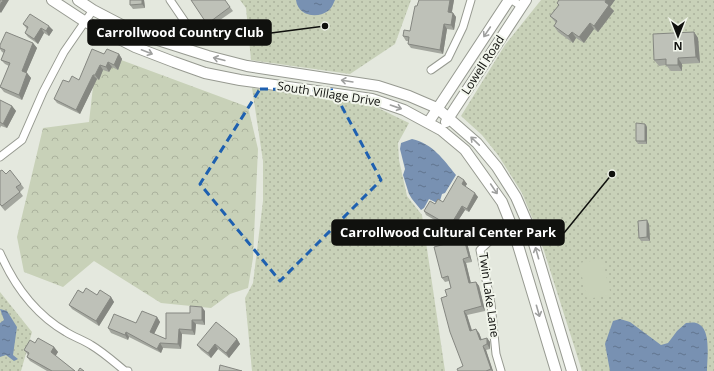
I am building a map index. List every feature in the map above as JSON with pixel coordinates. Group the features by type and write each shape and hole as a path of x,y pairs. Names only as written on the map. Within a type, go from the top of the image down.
{"street":[{"name":"South Village Drive","path":"52,0 84,21 135,48 205,73 240,80 372,99 404,110 441,130 465,150 481,170 502,202 514,232 556,371"},
{"name":"South Village Drive","path":"78,0 93,10 139,34 208,56 247,66 378,86 409,96 437,108 477,143 497,167 516,197 529,227 572,371"},
{"path":"170,0 196,38"},
{"path":"430,70 448,58 463,27 471,0"},
{"name":"Lowell Road","path":"428,123 509,0"},
{"path":"512,0 524,3"},
{"name":"Lowell Road","path":"441,130 524,3"},
{"path":"0,156 22,140 43,92 64,52 93,10"},
{"name":"Twin Lake Lane","path":"501,371 496,354 491,304 480,250 496,235 514,232 529,227"},
{"path":"0,253 7,269 22,293 43,315 65,332 92,345 125,371 128,371"}],"highlighted area":[{"path":"260,89 333,90 381,180 280,281 200,184"}],"green space":[{"path":"240,0 411,0 395,44 350,74 251,60 246,8"},
{"path":"541,0 714,0 714,371 582,371 538,232 522,193 498,155 482,135 461,116 505,45"},
{"path":"97,51 248,107 258,149 253,258 248,288 230,294 211,308 161,303 94,261 63,287 24,272 17,237 43,128 89,122"},
{"path":"252,88 360,102 376,107 409,123 398,143 399,160 407,196 422,215 445,371 252,371 245,298 253,283 263,201 263,161"},
{"path":"602,259 611,295 587,299 579,263"},
{"path":"0,292 32,332 21,371 0,371"}],"water":[{"path":"296,0 335,0 328,11 319,15 314,15 304,13 300,10"},
{"path":"412,139 432,148 456,175 445,193 442,194 439,204 429,199 424,208 421,210 409,194 403,175 405,169 400,149 401,143"},
{"path":"0,309 7,311 17,327 13,355 18,359 14,361 6,355 0,357 0,323 4,320"},
{"path":"620,319 630,322 661,345 668,343 677,331 686,323 695,323 701,326 707,337 708,344 707,371 610,371 605,344 613,321"}],"building":[{"path":"130,0 142,0 142,4 130,5"},
{"path":"191,0 225,0 230,7 207,24"},
{"path":"419,0 450,0 448,12 453,13 451,25 444,24 440,50 408,44 409,37 403,36 404,30 410,31 415,6 417,6"},
{"path":"559,0 606,0 605,2 609,5 594,26 590,23 579,37 572,32 568,36 554,26 557,21 550,16 559,5 557,3"},
{"path":"30,14 49,26 46,31 41,28 34,39 25,33 28,27 23,24"},
{"path":"6,32 33,43 22,71 27,73 19,95 0,87 10,63 1,60 5,50 0,48 0,45"},
{"path":"694,32 696,57 678,58 678,65 666,65 666,59 654,60 653,34"},
{"path":"92,49 104,54 107,49 119,54 114,65 108,62 106,67 100,65 95,75 93,75 76,110 54,99 63,80 69,82 72,76 79,80"},
{"path":"0,100 12,106 3,124 0,122"},
{"path":"636,123 645,124 645,141 636,141"},
{"path":"2,170 6,174 10,170 21,184 16,187 20,192 2,206 0,204 0,171"},
{"path":"458,176 464,180 462,184 475,193 467,209 462,206 450,226 424,211 430,201 435,204 438,199 443,202"},
{"path":"647,220 647,237 639,238 638,221"},
{"path":"464,239 469,257 463,259 469,283 476,282 482,306 464,311 470,331 476,329 480,340 487,338 487,344 483,346 491,369 486,371 458,371 457,369 463,366 450,332 441,298 447,296 445,290 451,288 448,276 442,278 434,247"},
{"path":"86,288 97,295 100,290 111,297 96,321 69,305 78,290 83,293"},
{"path":"190,306 202,307 202,320 192,320 192,330 179,329 178,344 160,343 157,349 126,332 125,335 108,328 114,314 136,323 142,311 157,317 150,332 166,339 166,313 190,313"},
{"path":"216,322 237,339 226,353 215,344 208,353 197,345"},
{"path":"38,338 54,347 51,352 75,371 52,371 27,357 29,353 24,350 30,340 35,343"},
{"path":"220,365 242,371 219,371"}],"place":[{"name":"Carrollwood Country Club","path":"325,26"},
{"name":"Carrollwood Cultural Center Park","path":"612,174"}]}
